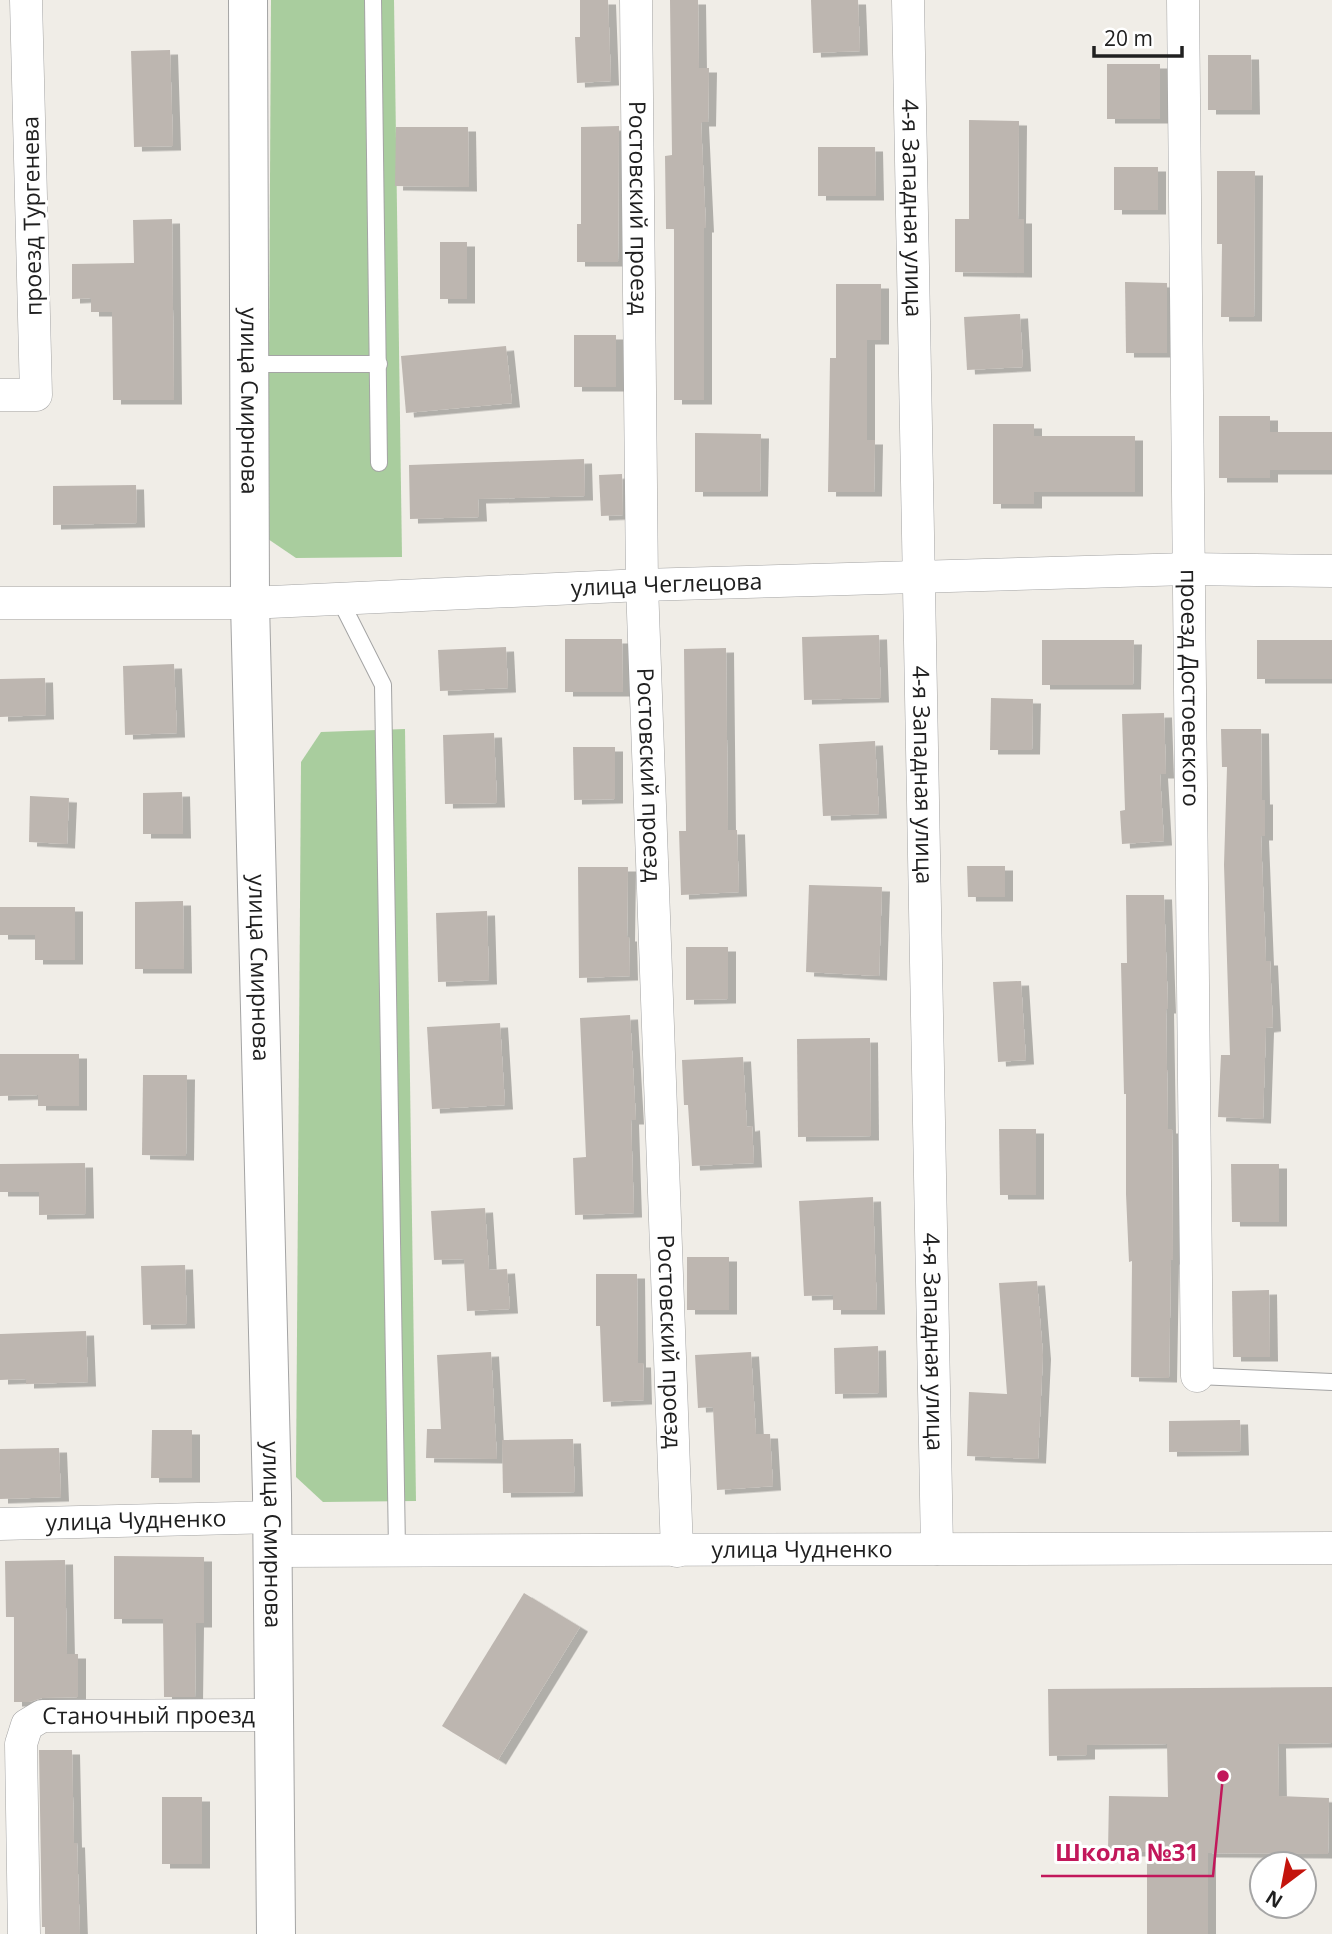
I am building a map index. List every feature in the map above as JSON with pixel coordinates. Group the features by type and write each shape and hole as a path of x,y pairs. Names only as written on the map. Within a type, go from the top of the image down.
{"street":[{"name":"проезд Тургенева","path":"0,395 36,395 26,0"},
{"name":"улица Смирнова","path":"248,0 250,603 272,1534 276,1934"},
{"name":"Ростовский проезд","path":"636,0 642,585 677,1551"},
{"name":"4-я Западная улица","path":"908,0 937,1549"},
{"name":"проезд Достоевского","path":"1183,0 1197,1376"},
{"name":"улица Чеглецова","path":"0,603 250,603 642,585 1188,569 1332,571"},
{"name":"улица Чудненко","path":"0,1524 272,1534 397,1550 1332,1548"},
{"name":"Станочный проезд","path":"24,1934 21,1744 27,1725 42,1716 274,1714"}],"lane":[{"path":"373,0 379,463"},
{"path":"249,364 379,364"},
{"path":"340,600 383,685 397,1550"},
{"path":"1197,1376 1332,1382"}],"green space":[{"path":"271,0 394,0 402,557 296,558 268,539"},
{"path":"405,729 416,1501 323,1502 296,1477 301,762 321,732"}],"building":[{"path":"580,0 608,0 611,81 577,83 575,37 580,37"},
{"path":"670,0 698,0 699,68 709,68 708,122 701,122 706,228 704,400 674,400 674,229 666,229 665,156 672,155"},
{"path":"811,0 858,0 860,51 813,53"},
{"path":"170,50 173,146 134,147 131,51"},
{"path":"1208,55 1251,55 1252,110 1208,110"},
{"path":"1107,64 1160,64 1160,119 1107,119"},
{"path":"969,120 1019,121 1018,219 1024,219 1024,273 955,272 955,219 969,219"},
{"path":"619,126 618,262 577,262 577,224 581,224 581,127"},
{"path":"396,127 468,127 469,187 395,186"},
{"path":"818,147 875,147 876,196 818,196"},
{"path":"1114,167 1158,167 1158,210 1114,210"},
{"path":"1217,171 1255,171 1254,317 1221,317 1222,244 1217,244"},
{"path":"172,219 174,400 113,400 112,312 91,312 91,298 72,299 72,264 134,263 133,220"},
{"path":"440,242 467,242 467,299 440,299"},
{"path":"1125,282 1167,283 1167,353 1126,353"},
{"path":"836,284 881,284 881,340 867,340 867,440 875,440 874,492 828,492 830,358 836,358"},
{"path":"1020,314 1023,367 967,370 964,317"},
{"path":"574,335 616,335 616,387 574,387"},
{"path":"506,346 512,403 406,413 401,356"},
{"path":"1219,416 1270,416 1270,432 1332,432 1332,470 1270,470 1270,478 1219,478"},
{"path":"993,424 1034,424 1034,436 1135,436 1135,492 1034,492 1034,504 993,504"},
{"path":"695,433 761,434 760,492 695,492"},
{"path":"584,459 585,496 478,499 479,517 410,519 409,465"},
{"path":"622,474 623,515 601,516 599,475"},
{"path":"136,485 137,523 53,525 53,486"},
{"path":"879,635 881,698 804,700 802,637"},
{"path":"565,639 622,639 623,692 565,692"},
{"path":"1042,640 1134,640 1133,685 1042,685"},
{"path":"1257,640 1332,640 1332,679 1257,679"},
{"path":"506,647 508,688 440,691 438,650"},
{"path":"726,648 728,830 737,830 739,892 681,895 679,831 686,831 684,649"},
{"path":"174,664 177,733 125,735 123,666"},
{"path":"45,678 46,715 0,717 0,679"},
{"path":"991,698 1033,699 1032,750 990,750"},
{"path":"1164,713 1166,774 1160,774 1164,841 1122,844 1120,811 1125,810 1122,714"},
{"path":"1221,729 1261,729 1262,800 1265,800 1265,836 1261,836 1266,961 1270,961 1273,1027 1266,1028 1263,1119 1218,1117 1221,1055 1230,1055 1224,865 1227,767 1222,767"},
{"path":"494,733 497,803 445,804 443,735"},
{"path":"875,741 879,814 823,816 819,744"},
{"path":"573,747 615,747 615,799 574,800"},
{"path":"182,792 183,834 143,834 143,793"},
{"path":"30,796 69,798 67,844 29,842"},
{"path":"967,866 1005,866 1005,897 968,897"},
{"path":"578,867 628,867 627,937 630,976 579,978"},
{"path":"809,885 882,887 879,976 806,972"},
{"path":"1126,895 1164,895 1168,1129 1172,1129 1173,1260 1169,1378 1131,1377 1132,1261 1129,1262 1126,1194 1126,1094 1121,963 1127,963"},
{"path":"183,901 184,969 135,969 135,902"},
{"path":"0,907 75,907 75,960 35,960 35,935 0,935"},
{"path":"487,911 489,980 438,982 436,913"},
{"path":"686,947 728,947 728,999 686,1000"},
{"path":"1021,981 1026,1060 998,1062 993,982"},
{"path":"630,1015 636,1120 631,1120 634,1213 575,1215 573,1158 586,1157 580,1018"},
{"path":"500,1023 505,1105 432,1109 427,1027"},
{"path":"870,1038 871,1136 798,1137 797,1039"},
{"path":"0,1054 79,1054 79,1106 38,1106 38,1095 0,1096"},
{"path":"743,1057 747,1127 752,1126 754,1163 692,1166 688,1105 684,1105 682,1060"},
{"path":"143,1075 187,1075 186,1156 142,1155"},
{"path":"999,1129 1036,1129 1036,1195 1000,1195"},
{"path":"85,1163 86,1214 39,1215 39,1192 0,1192 0,1164"},
{"path":"1231,1164 1279,1164 1279,1222 1232,1222"},
{"path":"873,1197 877,1310 833,1310 833,1295 804,1296 799,1201"},
{"path":"485,1208 489,1270 507,1269 510,1309 467,1311 464,1259 434,1260 431,1211"},
{"path":"687,1257 729,1257 729,1310 687,1310"},
{"path":"185,1265 187,1324 143,1325 141,1266"},
{"path":"596,1274 637,1274 638,1363 643,1363 644,1400 603,1402 600,1326 596,1326"},
{"path":"1037,1281 1043,1355 1038,1459 967,1456 969,1392 1007,1394 999,1283"},
{"path":"1269,1290 1270,1357 1233,1357 1232,1291"},
{"path":"86,1331 88,1382 26,1384 26,1379 0,1380 0,1334"},
{"path":"878,1346 879,1393 835,1394 834,1348"},
{"path":"491,1352 497,1459 426,1458 427,1429 441,1429 437,1355"},
{"path":"751,1352 756,1434 770,1434 773,1486 717,1490 713,1407 698,1408 695,1355"},
{"path":"1240,1420 1241,1451 1169,1452 1169,1421"},
{"path":"152,1430 192,1430 192,1478 151,1478"},
{"path":"573,1439 575,1492 503,1493 502,1440"},
{"path":"59,1448 61,1497 0,1499 0,1449"},
{"path":"114,1556 204,1557 204,1623 196,1623 195,1697 164,1697 163,1619 114,1619"},
{"path":"65,1560 67,1654 78,1654 78,1697 14,1702 14,1617 6,1617 5,1561"},
{"path":"524,1593 580,1627 498,1760 442,1726"},
{"path":"1332,1687 1332,1743 1278,1744 1279,1796 1329,1798 1328,1854 1318,1854 1318,1850 1208,1853 1208,1934 1147,1934 1147,1852 1108,1852 1109,1796 1168,1797 1167,1744 1087,1745 1087,1755 1049,1756 1048,1689"},
{"path":"39,1750 72,1750 80,1934 45,1934 45,1927 42,1927"},
{"path":"162,1797 202,1797 202,1864 162,1864"}],"place":[{"name":"Школа №31","path":"1223,1776"}]}
